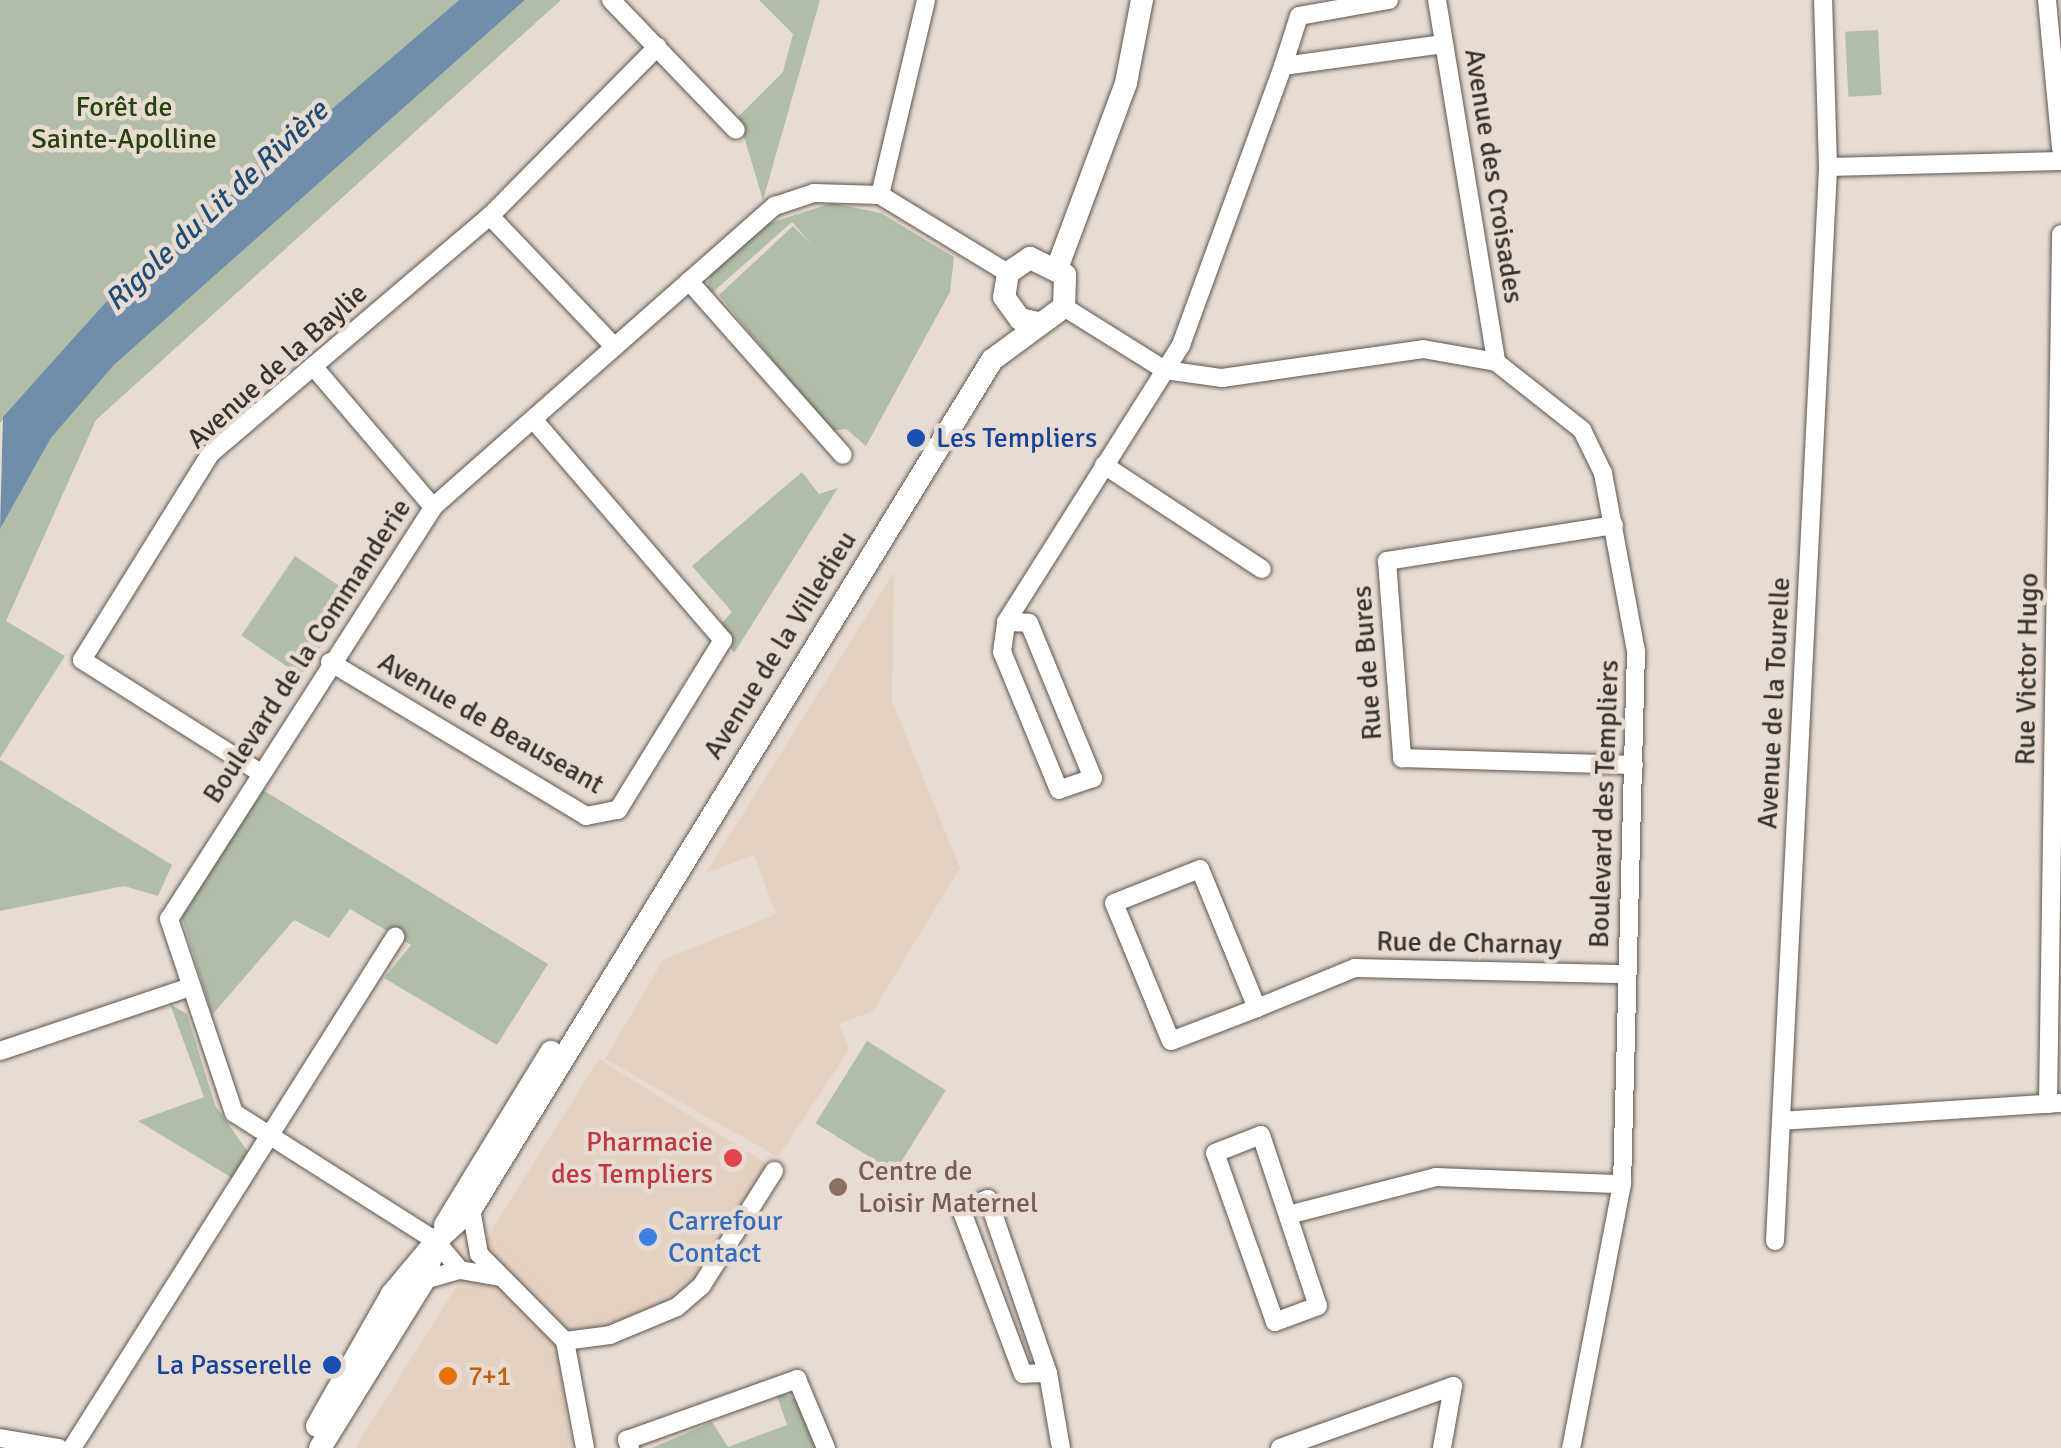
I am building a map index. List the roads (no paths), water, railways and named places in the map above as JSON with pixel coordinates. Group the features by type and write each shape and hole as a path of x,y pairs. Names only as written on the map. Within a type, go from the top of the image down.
{"street":[{"path":"611,0 736,130"},
{"path":"880,196 926,0"},
{"path":"1048,262 1068,286 1064,307 1038,322 1007,305 1008,273 1048,262 1081,211 1126,84 1142,0"},
{"path":"1006,622 1030,623 1092,778 1059,790 1002,652 1006,622 1164,370 1300,16 1389,0"},
{"name":"Avenue des Croisades","path":"1437,0 1496,362"},
{"name":"Avenue de la Tourelle","path":"1775,1241 1828,167 1824,0"},
{"path":"2047,0 2061,148"},
{"path":"1284,66 1444,44"},
{"name":"Avenue de la Baylie","path":"256,770 82,660 210,454 490,216 657,48"},
{"path":"1828,167 2061,160"},
{"name":"Boulevard de la Commanderie","path":"460,1270 436,1241 271,1141 234,1113 187,988 169,919 256,770 433,507 775,206 814,193 880,196 1008,273"},
{"path":"490,216 613,346"},
{"name":"Rue Victor Hugo","path":"2054,1104 2061,234"},
{"path":"690,281 843,455"},
{"name":"Avenue de la Villedieu","path":"305,1448 392,1294 436,1241 472,1209 619,961 992,360 1007,305"},
{"name":"Boulevard des Templiers","path":"1064,307 1164,370 1222,378 1424,349 1496,362 1582,430 1614,525 1636,651 1622,1184 1572,1448"},
{"name":"Avenue de la Villedieu","path":"992,360 1038,322"},
{"path":"313,366 433,507"},
{"name":"Avenue de Beauseant","path":"330,662 586,816 618,810 722,640 534,420"},
{"path":"1104,465 1262,569"},
{"name":"Rue de Bures","path":"1614,525 1387,561 1402,758 1634,765"},
{"name":"Rue de Charnay","path":"1257,1008 1200,868 1114,903 1172,1040 1257,1008 1355,968 1626,974"},
{"path":"72,1448 271,1141 395,937"},
{"name":"Avenue de la Villedieu","path":"320,1448 424,1280 436,1241 530,1083 619,961"},
{"path":"0,1051 187,988"},
{"path":"1781,1121 2054,1104"},
{"path":"1261,1135 1288,1216 1318,1306 1276,1322 1215,1153 1261,1135"},
{"path":"564,1341 610,1335 677,1307 702,1285 774,1172"},
{"path":"1288,1216 1436,1177 1622,1184"},
{"path":"1048,1373 1024,1374 961,1209 988,1199 1048,1373 1061,1448"},
{"path":"472,1209 479,1254"},
{"path":"436,1241 479,1254 564,1341 585,1448"},
{"path":"424,1280 460,1270 501,1278"},
{"path":"630,1448 628,1440 797,1379 826,1448"},
{"path":"1280,1448 1453,1386 1442,1448"},
{"path":"0,1438 58,1448"}],"water":[{"path":"459,0 525,0 114,365 51,438 0,529 3,417 105,303"}],"place":[{"name":"Les Templiers","path":"916,438"},
{"name":"Pharmacie des Templiers","path":"733,1158"},
{"name":"Centre de Loisir Maternel","path":"838,1187"},
{"name":"Carrefour Contact","path":"648,1237"},
{"name":"La Passerelle","path":"332,1365"},
{"name":"7+1","path":"448,1376"}],"park label":[{"name":"Forêt de Sainte-Apolline","path":"124,123"}],"water label":[{"name":"Rigole du Lit de Rivière","path":"217,206"}]}
